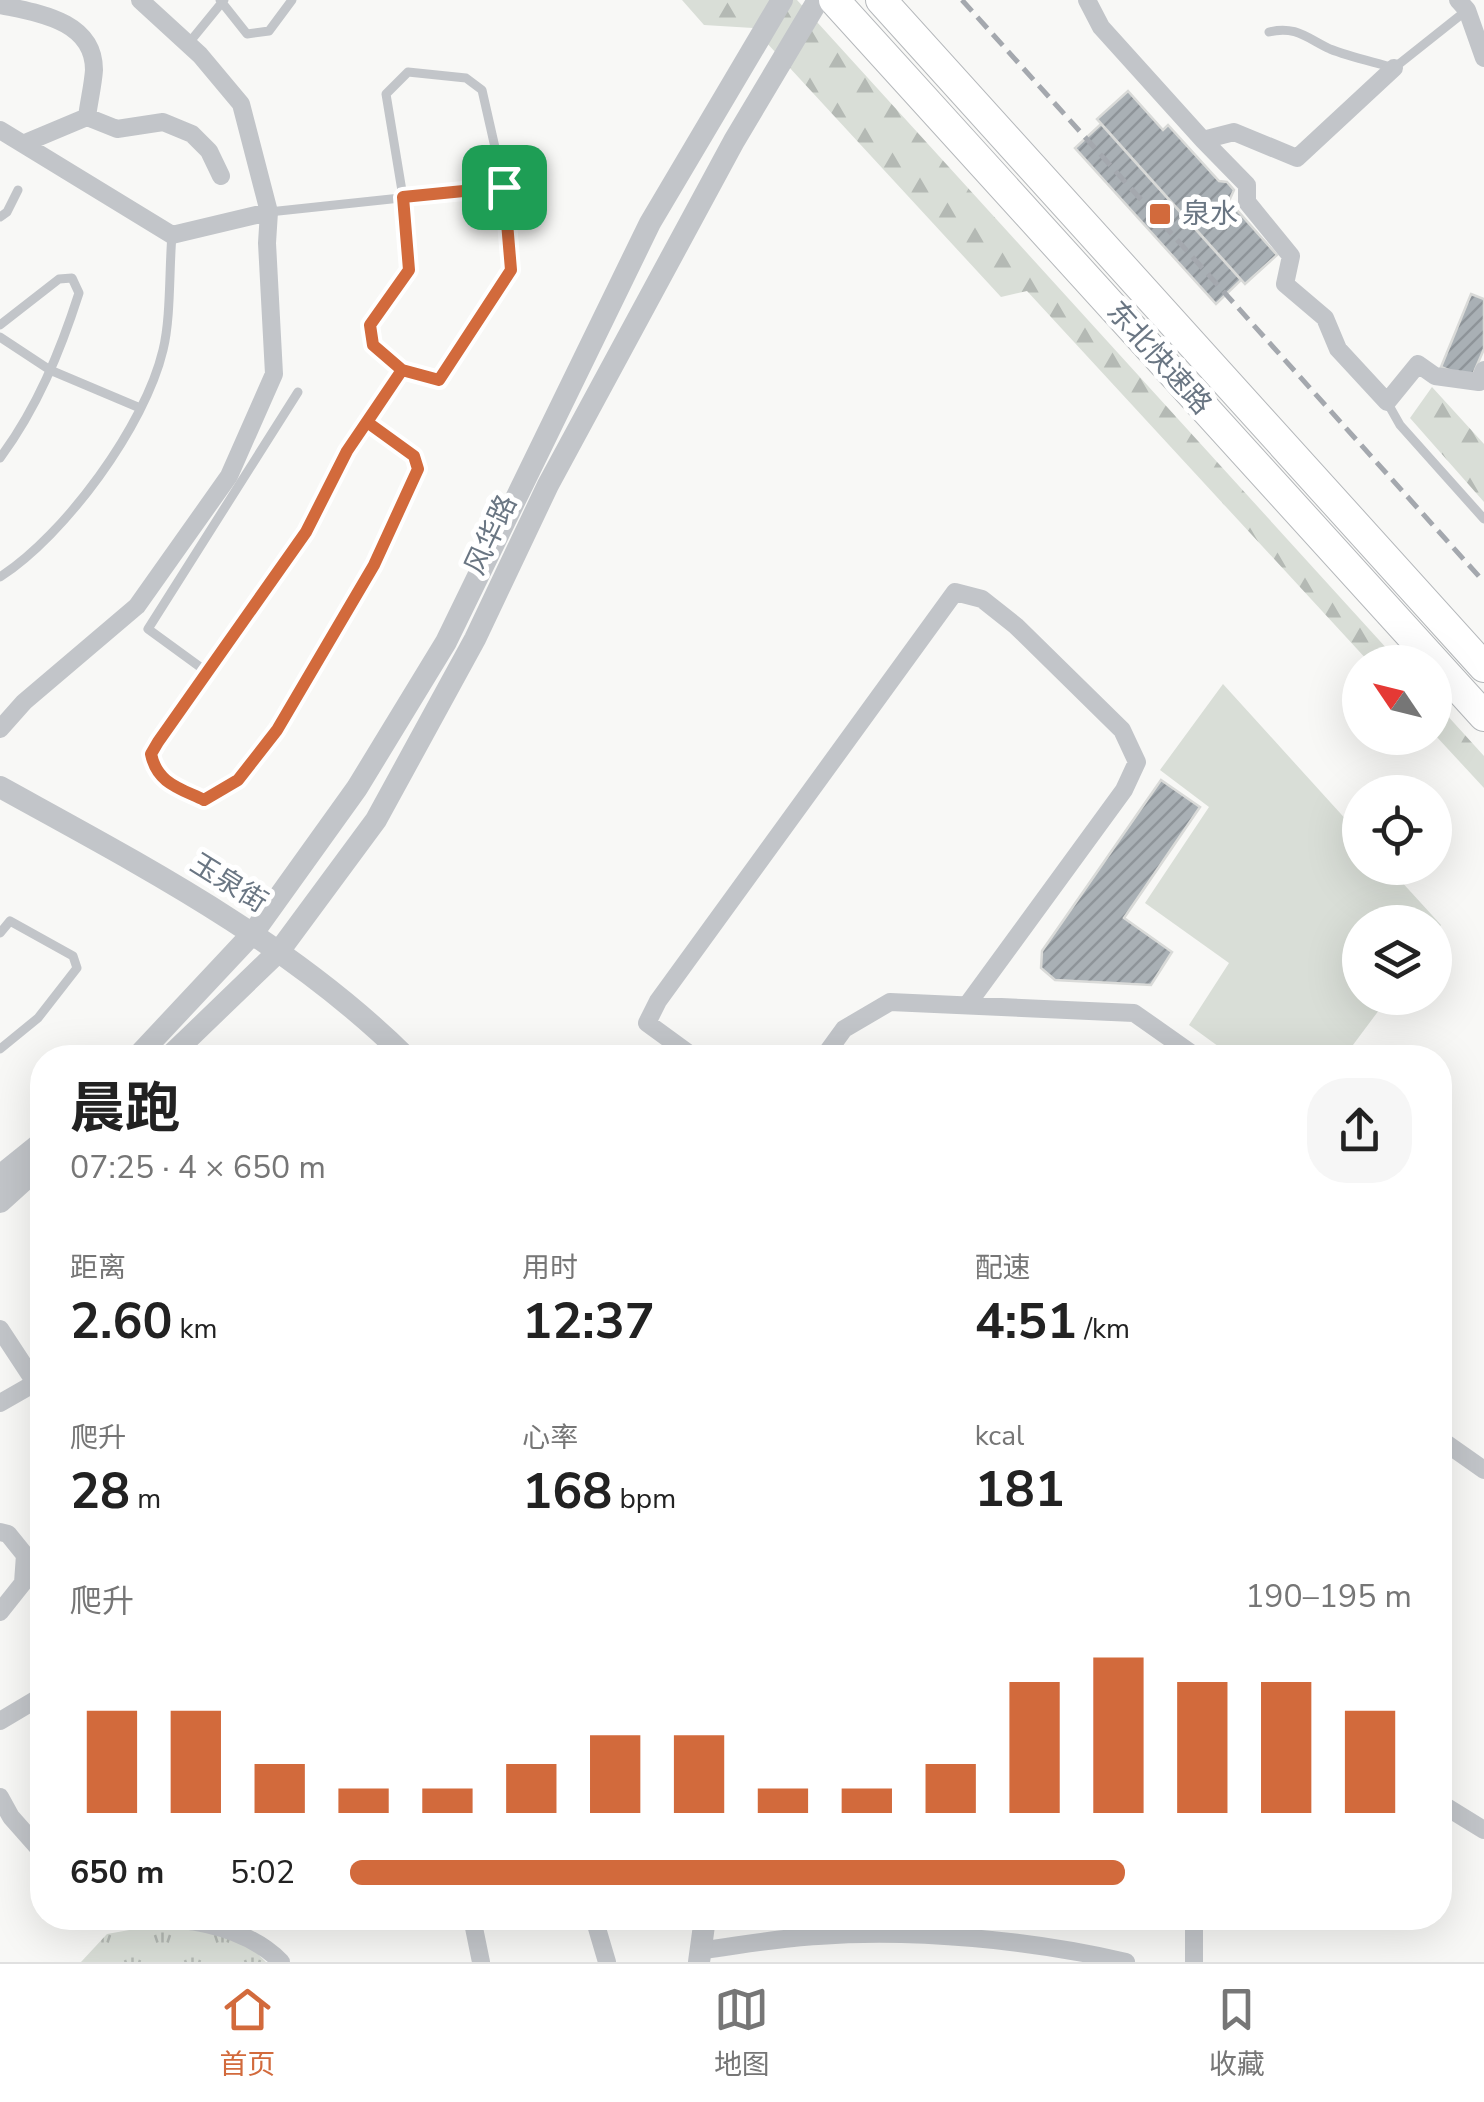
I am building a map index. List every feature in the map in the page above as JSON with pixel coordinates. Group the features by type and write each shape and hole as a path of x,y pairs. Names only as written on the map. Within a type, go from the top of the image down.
{"highway":[{"name":"东北快速路","path":"834,0 1484,716"},
{"name":"东北快速路","path":"881,0 1484,666"}],"street":[{"path":"0,729 24,702 137,606 229,476 274,374 267,243 270,212 241,104 188,44 140,0"},
{"path":"148,1045 253,933 356,788 446,642 650,223 782,0"},
{"name":"风华路","path":"181,1045 280,950 376,820 475,639 548,485 770,80 818,0"},
{"path":"1087,0 1101,27 1247,185 1248,202 1291,256 1285,284 1325,318 1338,349 1387,402 1418,364 1435,376 1479,382 1484,370"},
{"path":"0,5 57,18 82,36 94,66 87,117"},
{"path":"1463,5 1484,58"},
{"path":"1203,140 1234,132 1297,158 1394,68"},
{"path":"26,144 87,117 117,129 163,122 192,134 208,150 221,176"},
{"path":"0,130 172,235 270,212"},
{"path":"677,1045 647,1022 658,1000 955,592 982,600 1016,626 1122,730 1137,762 1124,790 967,1005"},
{"name":"玉泉街","path":"0,787 143,866 280,950 394,1045"},
{"path":"832,1045 844,1029 890,1002 1134,1013 1180,1045"},
{"path":"0,1176 30,1152"},
{"path":"0,1202 30,1175"},
{"path":"0,1330 30,1371"},
{"path":"0,1402 30,1390"},
{"path":"1452,1447 1484,1470"},
{"path":"0,1532 8,1534 25,1556 22,1582 0,1612"},
{"path":"0,1721 30,1703"},
{"path":"0,1797 30,1838"},
{"path":"1452,1810 1484,1830"},
{"path":"223,1930 269,1950 281,1962"},
{"path":"474,1930 481,1962"},
{"path":"598,1930 607,1962"},
{"path":"704,1930 701,1956 820,1936 950,1937 1074,1950 1126,1962"},
{"path":"1194,1930 1194,1962"}],"lane":[{"path":"188,44 222,1 247,34 270,31 292,0"},
{"path":"1269,32 1282,29 1306,34 1329,49 1394,68 1463,5"},
{"path":"408,72 466,78 482,90 504,187 511,270 439,380 402,370 373,345 370,325 409,270 403,197 386,94 408,72"},
{"path":"270,212 504,187"},
{"path":"0,217 7,212 18,190"},
{"path":"0,577 73,514 140,408 163,350 172,235"},
{"path":"0,325 59,279 72,278 79,293 50,370 28,418 0,458"},
{"path":"0,337 50,370 140,408"},
{"path":"367,422 414,456 418,469 374,565 277,730 238,780 204,800 167,782 154,771 151,754 306,532 347,451 402,370"},
{"path":"207,672 148,628 298,392"},
{"path":"1387,402 1400,425 1484,519"},
{"path":"0,933 10,921 73,956 77,968 38,1018 0,1049"}],"green space":[{"path":"682,0 797,0 1384,645 1353,645 1027,291 1001,297 753,28 704,25"},
{"path":"1432,387 1484,444 1484,502 1410,418"},
{"path":"1223,684 1342,815 1342,885 1405,885 1423,905 1342,905 1342,1015 1375,1015 1353,1045 1216,1045 1189,1025 1229,963 1145,903 1209,807 1160,770"},
{"path":"1452,721 1484,756 1484,788 1452,753"},
{"path":"129,1930 214,1930 238,1939 266,1962 81,1962 107,1934"}],"building":[{"path":"1128,91 1163,130 1168,125 1219,181 1227,182 1234,190 1229,201 1277,255 1245,284 1097,119"},
{"path":"1101,124 1241,280 1216,304 1075,148"},
{"path":"1471,294 1484,299 1484,349 1471,379 1441,367"},
{"path":"1161,780 1200,807 1124,918 1172,952 1151,985 1055,980 1041,968 1042,951"}],"railway":[{"path":"962,0 1484,582"}],"place":[{"name":"泉水","path":"1160,214"}],"route":[{"path":"504,187 403,197 409,270 370,325 373,345 402,370 367,422 414,456 418,469 374,565 277,730 238,780 204,800 167,782 154,771 151,754 306,532 347,451 402,370 439,380 511,270 504,187"}]}
